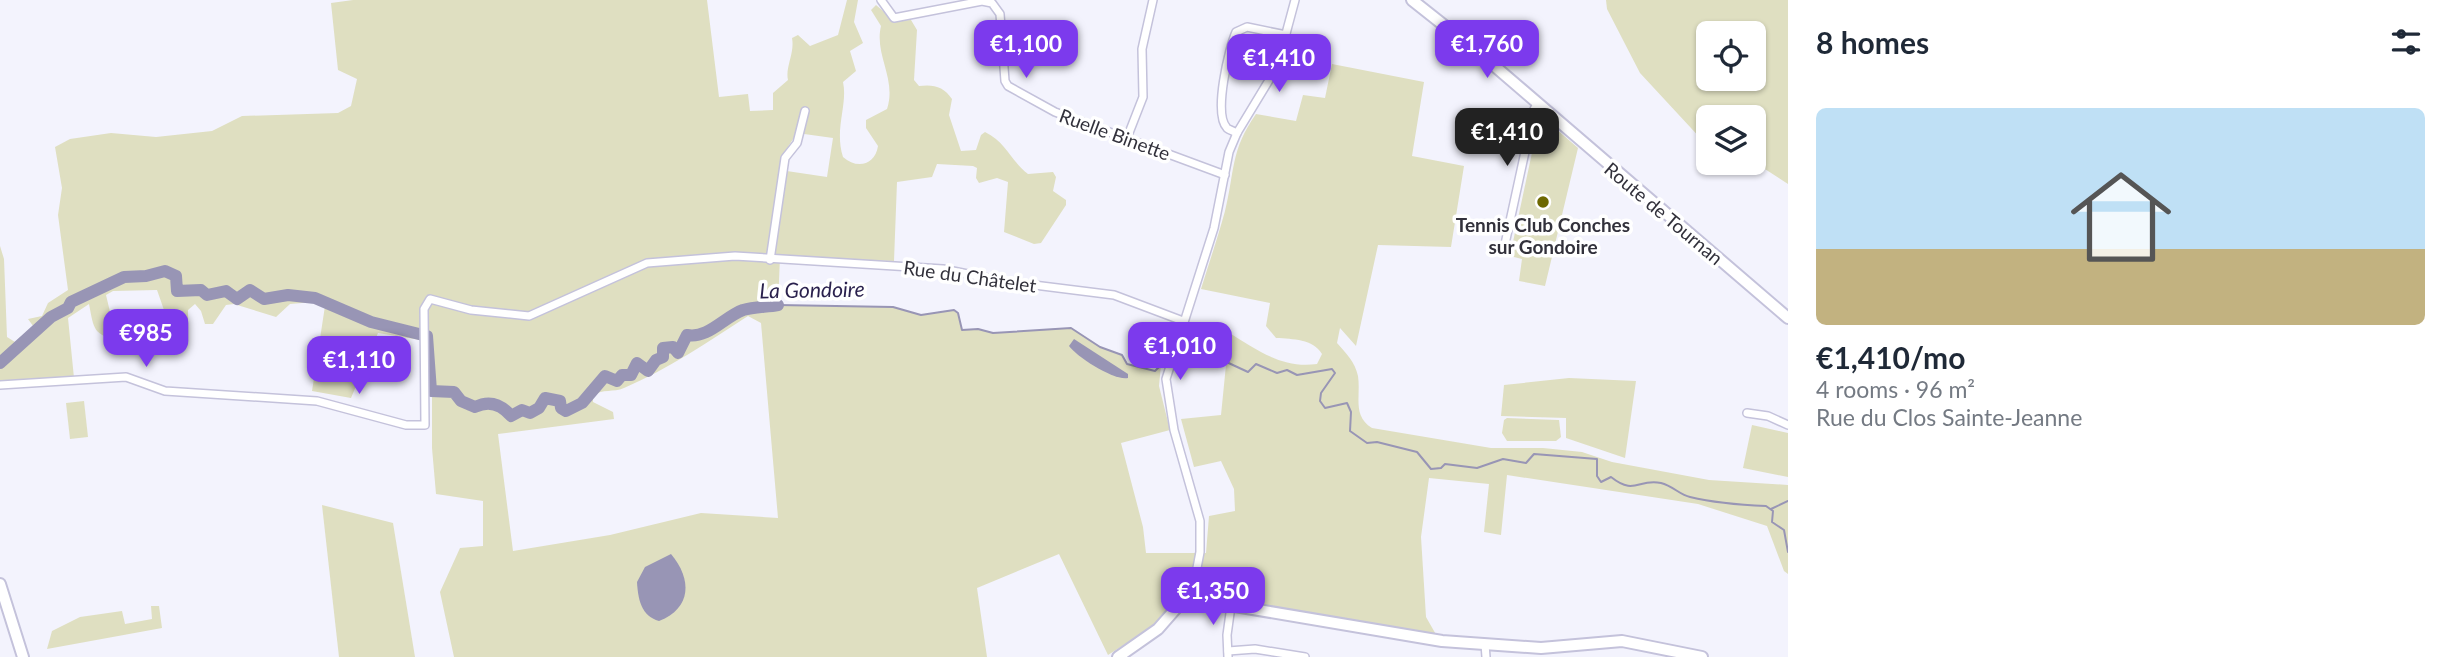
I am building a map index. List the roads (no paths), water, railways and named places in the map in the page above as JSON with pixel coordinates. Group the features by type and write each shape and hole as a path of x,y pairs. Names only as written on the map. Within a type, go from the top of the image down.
{"street":[{"name":"Ruelle Binette","path":"881,0 894,18 982,1 992,3 1000,14 1004,81 1008,86 1055,112 1225,175"},
{"path":"1127,138 1143,97 1142,49 1153,0"},
{"path":"1118,657 1158,629 1194,589 1200,552 1200,522 1166,393 1166,379 1214,228 1237,133 1271,79 1295,0"},
{"name":"Route de Tournan","path":"1412,0 1485,57 1536,104 1788,318"},
{"path":"1237,133 1227,128 1223,122 1222,89 1228,52 1236,32 1247,27 1286,35"},
{"path":"1505,244 1528,138 1528,120 1536,104"},
{"path":"770,260 785,158 797,143 805,111"},
{"name":"Rue du Châtelet","path":"0,385 126,377 165,391 317,401 406,425 425,425 424,309 430,299 471,310 529,316 647,263 726,256 943,269 1002,281 1114,295 1183,321"},
{"path":"1747,413 1768,416 1788,425"},
{"path":"0,584 23,657"},
{"path":"1194,589 1203,597 1231,606 1398,635 1541,648 1622,642 1702,657"},
{"path":"1231,606 1228,654 1255,649 1305,657"},
{"path":"1485,645 1486,657"}],"waterway":[{"name":"La Gondoire","path":"0,363 51,317 68,308 71,302 124,277 146,276 165,271 176,276 177,291 201,290 207,295 226,291 237,299 250,290 264,299 288,295 315,298 371,322 427,336 431,391 454,392 461,401 475,407 494,404 511,416 522,410 530,413 539,408 545,398 560,401 561,408 566,411 582,403 605,376 617,381 622,375 631,375 637,363 648,371 656,360 663,357 663,348 673,347 678,353 687,335 709,331 743,310 778,305"},
{"name":"La Gondoire","path":"778,305 893,307 921,315 954,310 958,313 962,330 978,329 993,333 1071,328 1100,347 1122,355 1127,364 1155,371 1161,365"},
{"name":"La Gondoire","path":"1174,366 1207,353 1248,372 1256,364 1277,373 1287,370 1297,375 1332,369 1335,373 1321,393 1320,401 1325,408 1347,403 1351,412 1350,431 1367,443 1377,442 1417,452 1431,469 1441,468 1445,464 1477,468 1503,459 1526,463 1534,454 1597,459 1597,476 1601,482 1611,477 1619,483 1631,486 1661,483 1686,496 1699,499 1766,506 1773,511 1772,522 1784,530 1788,552"},
{"path":"1771,509 1788,501"}],"place":[{"name":"Tennis Club Conches sur Gondoire","path":"1543,202"}]}
